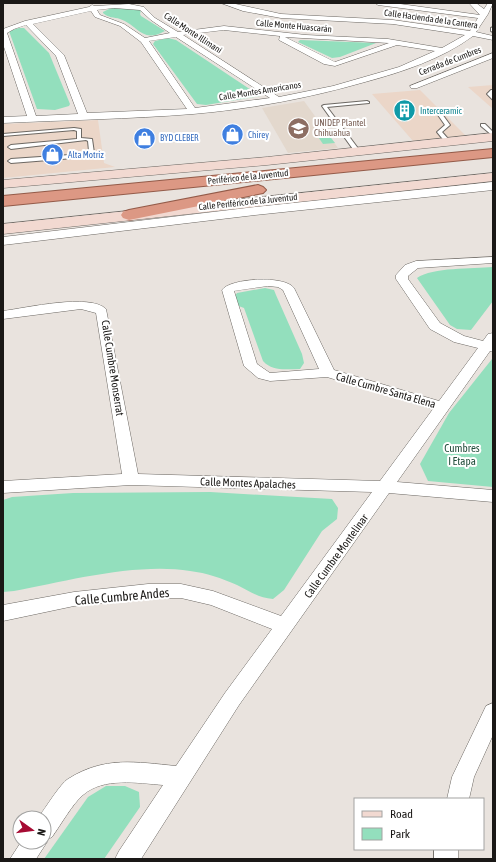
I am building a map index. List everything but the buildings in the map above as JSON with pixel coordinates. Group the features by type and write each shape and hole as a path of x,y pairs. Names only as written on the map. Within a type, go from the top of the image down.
{"highway":[{"name":"Periférico de la Juventud","path":"3,201 493,153"},
{"name":"Periférico de la Juventud","path":"3,214 493,166"},
{"path":"3,190 34,186 46,181"},
{"path":"129,214 258,190"}],"main road":[{"path":"3,184 357,151 493,136"},
{"name":"Calle Periférico de la Juventud","path":"3,229 129,214 493,177"}],"street":[{"name":"Calle Hacienda de la Cantera","path":"224,3 249,11 274,15 392,22 493,38"},
{"name":"Calle Hacienda de la Cantera","path":"378,3 484,15"},
{"path":"472,3 484,15"},
{"name":"Calle Montes Americanos","path":"3,120 192,111 278,100 334,88 388,74 421,62 472,34 491,3"},
{"name":"Calle Monte Illimani","path":"32,118 3,33 11,27 27,22 92,7 122,5 140,7 147,11 153,19 278,100"},
{"path":"92,7 98,16 122,25 144,40 192,111"},
{"path":"27,22 60,55 84,117"},
{"name":"Calle Monte Huascarán","path":"144,40 224,28 276,34 399,42 443,50"},
{"path":"276,34 327,62 335,64 399,42"},
{"name":"Cerrada de Cumbres","path":"414,86 493,56"},
{"path":"3,241 263,210 493,186"},
{"path":"490,344 446,333 435,326 402,279 402,275 409,268 416,265 493,260"},
{"name":"Calle Cumbre Santa Elena","path":"328,373 288,288 277,282 231,288 228,290 251,366 256,371 270,377 328,373 443,407"},
{"name":"Calle Cumbre Monserrat","path":"3,315 81,305 98,308 102,312 131,479"},
{"name":"Calle Cumbre Montelinar","path":"127,859 232,699 490,344"},
{"name":"Calle Montes Apalaches","path":"3,487 131,479 385,487 493,496"},
{"name":"Calle Cumbre Andes","path":"3,613 74,599 148,591 181,591 213,598 285,626"},
{"path":"458,798 463,777 493,712"},
{"path":"52,819 75,787 105,773 131,772 182,777"},
{"path":"22,859 29,850"}],"lane":[{"path":"493,91 489,94 493,99"},
{"path":"357,151 324,106 367,102"},
{"path":"440,116 448,125 439,132 448,142"},
{"path":"482,125 493,136"},
{"path":"3,134 74,129 79,130 79,140"},
{"path":"11,146 90,140 92,152 86,154 11,161"}],"shaded area":[{"path":"493,85 493,109 468,87"},
{"path":"420,90 466,136 413,141 372,94"},
{"name":"UNIDEP Plantel Chihuahua","path":"304,101 338,148 288,153 262,108"},
{"name":"Alta Motriz","path":"98,120 104,163 115,167 3,178 3,124"}],"green space":[{"path":"130,7 141,10 141,16 165,31 151,35 145,34 120,19 109,17 103,13 111,8"},
{"path":"24,28 49,53 70,104 69,106 55,110 37,109 9,31"},
{"path":"168,38 176,40 260,96 206,105 197,104 153,44 155,41"},
{"path":"300,40 376,43 340,57 332,58 298,42"},
{"path":"325,130 335,143 323,144 314,131"},
{"path":"493,267 493,301 471,330 457,329 450,325 417,278 424,274 443,270"},
{"path":"265,288 274,290 302,354 304,363 300,369 275,368 267,365 263,361 244,308 236,305 233,299 237,293"},
{"name":"Cumbres I Etapa","path":"492,359 493,487 428,481 420,464 449,413"},
{"path":"210,492 332,499 338,508 337,519 322,531 284,590 273,599 259,596 214,576 170,569 148,569 102,574 3,592 3,500 12,497 73,493"},
{"path":"106,786 125,786 139,792 140,807 104,859 44,859 50,850 52,850 52,848 88,797"}],"place":[{"name":"Interceramic","path":"405,111"},
{"name":"UNIDEP Plantel Chihuahua","path":"299,128"},
{"name":"Chirey","path":"232,135"},
{"name":"BYD CLEBER","path":"145,138"},
{"name":"Alta Motriz","path":"53,155"}]}
